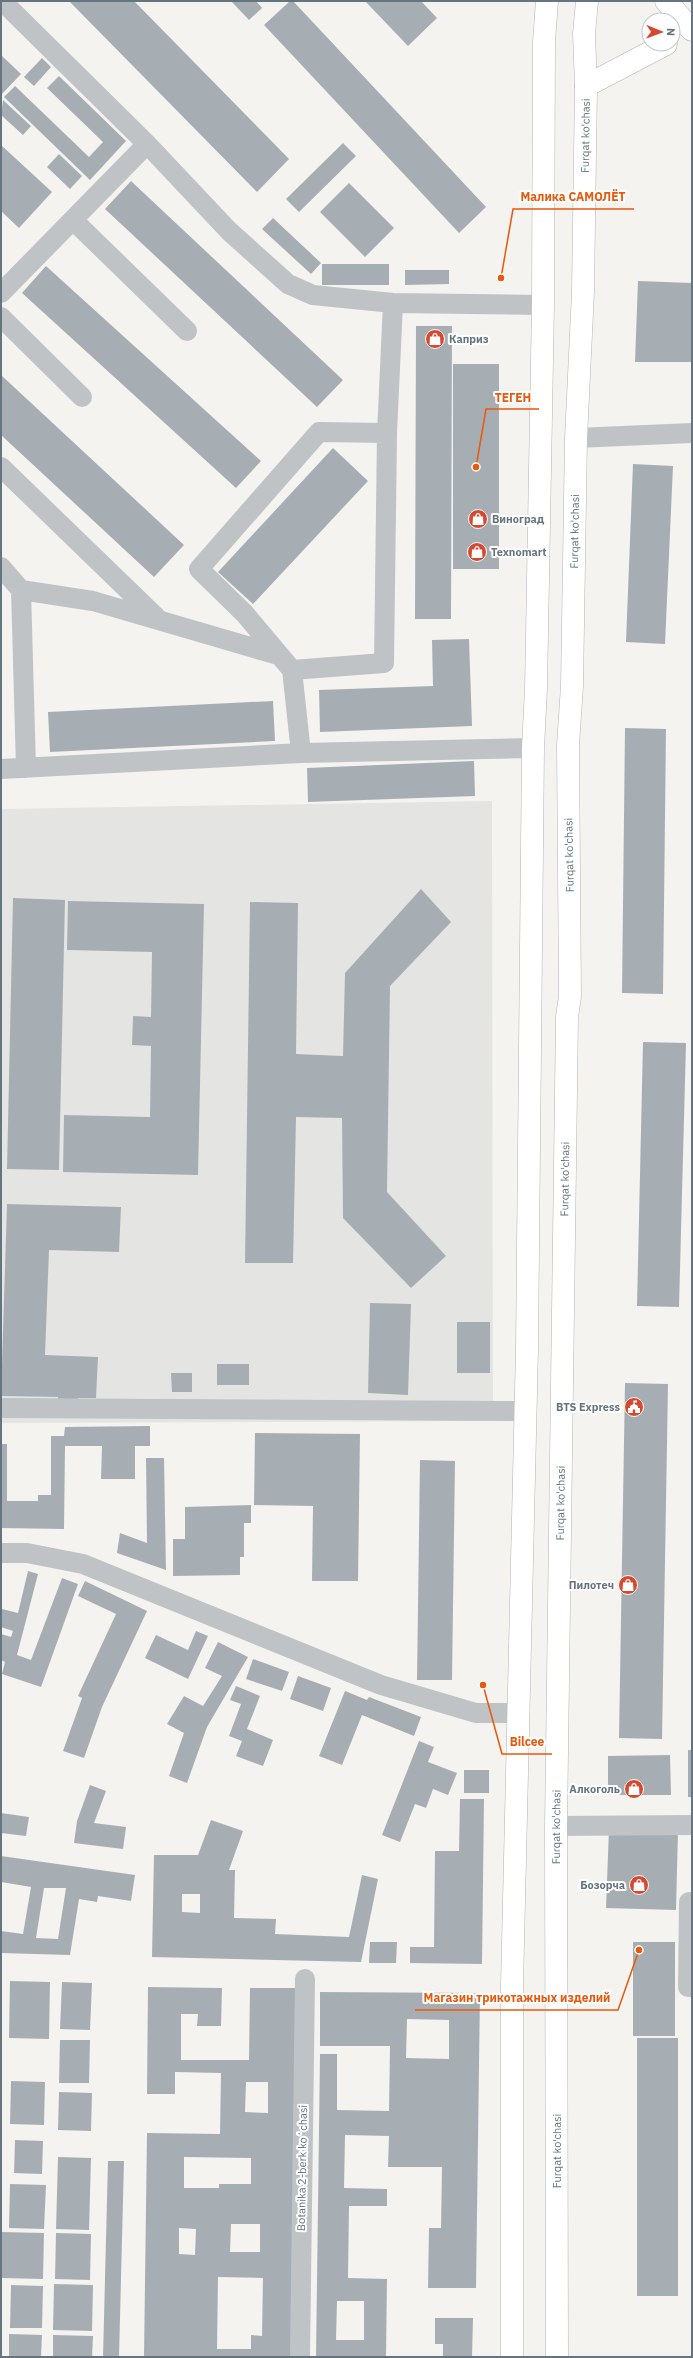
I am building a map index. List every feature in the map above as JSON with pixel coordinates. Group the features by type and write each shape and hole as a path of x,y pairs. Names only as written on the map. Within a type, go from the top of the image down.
{"main road":[{"path":"512,2357 512,1986 520,1713 526,1411 533,748 536,689 543,305 544,42 547,1"},
{"name":"Furqat ko'chasi","path":"557,2357 556,1826 567,1017 570,996 568,745 572,686 576,438 583,292 586,86 584,34 587,1"},
{"path":"666,1 692,30 681,36"},
{"path":"586,86 651,52"}],"street":[{"path":"2,1 147,144 229,231 288,284 313,295 392,303 543,305"},
{"path":"1,293 147,144"},
{"path":"73,220 187,331"},
{"path":"292,670 384,663 387,433 392,303"},
{"path":"1,317 82,397"},
{"path":"301,753 292,670 245,614 199,570 319,432 387,433"},
{"path":"576,438 692,433"},
{"path":"1,467 158,619"},
{"path":"1,567 21,590 26,768"},
{"path":"21,590 92,601 278,655"},
{"path":"1,769 301,753 533,748"},
{"path":"1,1408 526,1411"},
{"path":"1,1552 28,1553 83,1564 381,1685 476,1713 520,1713"},
{"path":"556,1826 692,1825"},
{"path":"689,1902 688,1987 692,1987"},
{"name":"Botanika 2-berk koʻchasi","path":"300,2357 305,1979"}],"shaded area":[{"path":"492,801 493,1421 1,1423 1,809"}],"building":[{"path":"69,1 134,1 289,159 257,192"},
{"path":"231,1 256,1 262,8 249,20"},
{"path":"290,1 293,1 486,207 459,233 264,25"},
{"path":"365,1 421,1 437,18 408,46"},
{"path":"1,55 21,74 1,95"},
{"path":"42,58 51,67 34,86 24,77"},
{"path":"59,76 126,141 90,180 4,97 15,86 89,157 103,142 47,88"},
{"path":"3,100 31,126 23,135 1,115"},
{"path":"343,143 356,156 299,212 286,199"},
{"path":"1,145 52,192 19,228 1,211"},
{"path":"59,154 82,176 70,189 47,167"},
{"path":"131,181 343,380 317,407 105,209"},
{"path":"349,183 394,228 365,257 320,212"},
{"path":"273,218 321,263 311,274 262,229"},
{"path":"322,264 389,264 389,285 322,285"},
{"path":"46,266 261,461 236,488 22,293"},
{"path":"405,270 449,270 449,284 405,285"},
{"path":"638,281 692,283 692,362 635,362"},
{"path":"416,326 452,326 451,619 415,619"},
{"path":"453,364 499,364 499,569 453,569"},
{"path":"1,375 184,545 154,577 1,435"},
{"path":"333,448 368,481 253,604 218,572"},
{"path":"633,464 673,466 665,644 626,642"},
{"path":"469,639 472,726 320,732 319,690 433,686 432,640"},
{"path":"273,701 275,741 50,752 48,712"},
{"path":"625,728 666,729 663,994 622,993"},
{"path":"474,761 475,796 308,802 307,768"},
{"path":"421,889 451,922 390,986 387,1192 446,1256 411,1288 343,1218 342,1118 296,1117 293,1263 245,1263 250,902 298,903 296,1054 343,1056 345,973"},
{"path":"13,898 65,900 59,1170 7,1169"},
{"path":"68,901 204,904 198,1175 63,1172 64,1115 150,1117 151,1046 132,1045 133,1016 151,1017 152,952 67,950"},
{"path":"643,1042 686,1043 679,1307 637,1306"},
{"path":"7,1204 121,1207 119,1252 49,1250 45,1355 98,1357 96,1398 78,1398 78,1405 58,1404 58,1397 1,1396"},
{"path":"370,1303 411,1304 408,1395 368,1393"},
{"path":"457,1322 490,1322 490,1373 457,1373"},
{"path":"217,1364 249,1364 249,1385 217,1385"},
{"path":"171,1373 192,1373 192,1392 172,1392"},
{"path":"625,1383 668,1384 662,1739 619,1738"},
{"path":"150,1426 150,1446 135,1446 135,1479 101,1479 102,1446 65,1446 64,1529 1,1528 1,1444 7,1444 7,1501 38,1501 38,1495 51,1495 51,1436 64,1436 65,1427"},
{"path":"255,1433 360,1434 358,1581 312,1581 313,1506 254,1505"},
{"path":"146,1458 164,1458 166,1570 117,1553 120,1533 147,1543"},
{"path":"420,1460 455,1461 452,1680 417,1680"},
{"path":"251,1505 251,1523 244,1523 244,1557 240,1557 240,1575 173,1576 173,1539 185,1539 185,1507"},
{"path":"28,1571 38,1574 17,1655 31,1660 62,1578 78,1584 41,1687 2,1674 5,1662 1,1660 1,1634 11,1637 13,1631 1,1627 2,1609 18,1613"},
{"path":"85,1581 147,1611 102,1707 84,1758 63,1751 82,1698 78,1696 116,1614 78,1596"},
{"path":"196,1631 208,1636 188,1679 145,1658 156,1635 188,1650"},
{"path":"218,1642 248,1657 207,1727 187,1783 169,1776 184,1733 167,1724 184,1696 203,1706 222,1676 205,1668"},
{"path":"253,1659 289,1672 282,1691 246,1679"},
{"path":"298,1676 331,1688 323,1711 290,1699"},
{"path":"236,1686 260,1696 247,1729 273,1740 263,1766 236,1756 242,1741 229,1736 241,1704 230,1700"},
{"path":"345,1691 367,1700 369,1697 421,1717 414,1736 362,1715 342,1765 319,1756"},
{"path":"419,1741 434,1747 428,1762 457,1773 448,1795 433,1789 426,1808 415,1804 400,1842 382,1835"},
{"path":"688,1750 692,1750 692,1797 688,1797"},
{"path":"670,1755 671,1795 608,1795 608,1756"},
{"path":"464,1770 489,1770 489,1793 464,1793"},
{"path":"90,1785 106,1791 94,1823 126,1827 123,1849 74,1843 77,1821"},
{"path":"460,1799 484,1799 482,1964 410,1963 410,1947 434,1947 435,1851 459,1851"},
{"path":"1,1813 29,1817 26,1836 1,1833"},
{"path":"211,1820 243,1831 229,1870 235,1870 234,1918 276,1919 275,1934 349,1937 362,1875 378,1879 361,1962 152,1957 154,1855 198,1855","holes":["182,1894 200,1894 200,1913 182,1912"]},
{"path":"609,1829 678,1831 676,1910 606,1908"},
{"path":"1,1856 135,1875 131,1901 98,1896 97,1902 79,1899 70,1955 1,1953 1,1931 23,1934 31,1887 1,1882","holes":["44,1888 66,1888 58,1939 36,1938"]},
{"path":"370,1942 397,1942 396,1963 369,1963"},
{"path":"633,1942 675,1942 675,2036 633,2036"},
{"path":"10,1981 50,1982 49,2039 9,2038"},
{"path":"62,1982 92,1983 90,2030 60,2029"},
{"path":"148,1987 222,1988 221,2026 197,2026 198,2014 181,2014 181,2060 249,2060 250,1988 296,1988 291,2357 144,2357 147,2133 220,2134 221,2073 175,2072 175,2094 147,2094","holes":["246,2082 268,2082 268,2113 245,2112","184,2157 251,2158 251,2184 219,2184 219,2188 184,2188","231,2224 260,2224 260,2252 230,2252","179,2228 196,2229 195,2255 179,2254","218,2277 263,2278 262,2336 251,2335 251,2349 217,2349"]},
{"path":"320,1992 480,1993 476,2288 428,2288 429,2228 441,2228 442,2167 388,2167 389,2136 345,2135 344,2188 387,2189 387,2206 349,2206 348,2278 387,2279 386,2357 316,2357 320,2054 337,2054 337,2110 389,2111 390,2046 320,2046","holes":["407,2019 449,2020 449,2059 406,2058","337,2301 364,2301 364,2340 336,2340"]},
{"path":"637,2038 678,2038 678,2296 637,2296"},
{"path":"60,2040 90,2040 89,2083 59,2083"},
{"path":"11,2081 45,2082 44,2125 10,2124"},
{"path":"59,2092 92,2093 91,2131 58,2130"},
{"path":"15,2140 43,2141 42,2174 14,2173"},
{"path":"58,2157 91,2158 89,2230 56,2229"},
{"path":"108,2161 124,2161 119,2357 103,2357"},
{"path":"10,2184 46,2185 44,2229 9,2228"},
{"path":"1,2232 44,2233 43,2279 1,2278"},
{"path":"56,2233 91,2234 90,2280 55,2279"},
{"path":"54,2284 93,2285 92,2331 53,2330"},
{"path":"11,2285 43,2286 42,2328 10,2328"},
{"path":"435,2318 473,2318 472,2357 443,2357 443,2344 435,2344"},
{"path":"9,2334 42,2335 41,2357 9,2357"},
{"path":"53,2335 93,2336 92,2357 53,2357"}],"place":[{"name":"Малика САМОЛЁТ","path":"501,278"},
{"name":"Каприз","path":"435,339"},
{"name":"ТЕГЕН","path":"476,467"},
{"name":"Виноград","path":"478,519"},
{"name":"Texnomart","path":"477,552"},
{"name":"BTS Express","path":"634,1407"},
{"name":"Пилотеч","path":"628,1585"},
{"name":"Bilcee","path":"483,1685"},
{"name":"Алкоголь","path":"634,1789"},
{"name":"Бозорча","path":"639,1885"},
{"name":"Магазин трикотажных изделий","path":"639,1950"}]}
